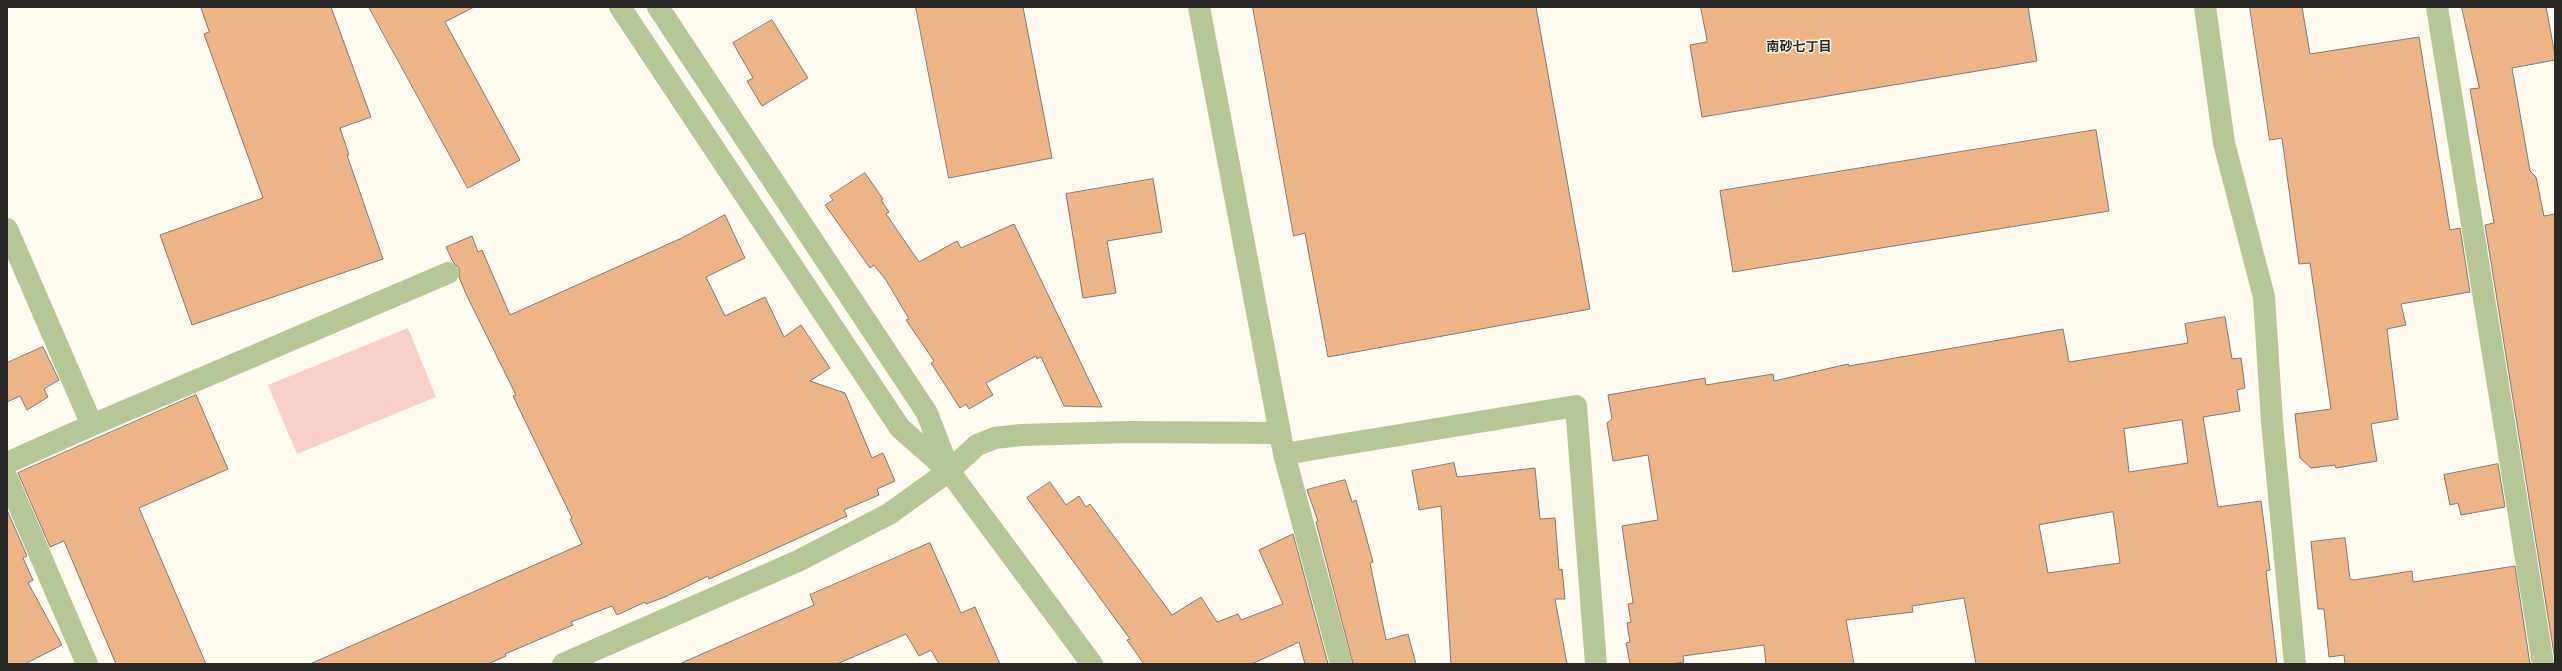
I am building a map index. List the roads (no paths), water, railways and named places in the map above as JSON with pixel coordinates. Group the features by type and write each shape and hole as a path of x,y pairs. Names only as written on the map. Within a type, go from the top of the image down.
{"street":[{"path":"620,7 900,428 949,471 1092,664"},
{"path":"658,7 927,413 949,471"},
{"path":"1199,7 1281,444 1341,664"},
{"path":"2205,7 2224,143 2264,296 2272,422 2295,664"},
{"path":"2437,7 2543,664"},
{"path":"7,229 92,424"},
{"path":"7,463 92,424 448,273"},
{"path":"563,664 798,561 889,514 949,471 977,445 995,438 1021,434 1128,432 1281,444 1576,406 1596,664"},
{"path":"7,478 87,664"}],"district":[{"name":"南砂七丁目","path":"1799,47"}]}
